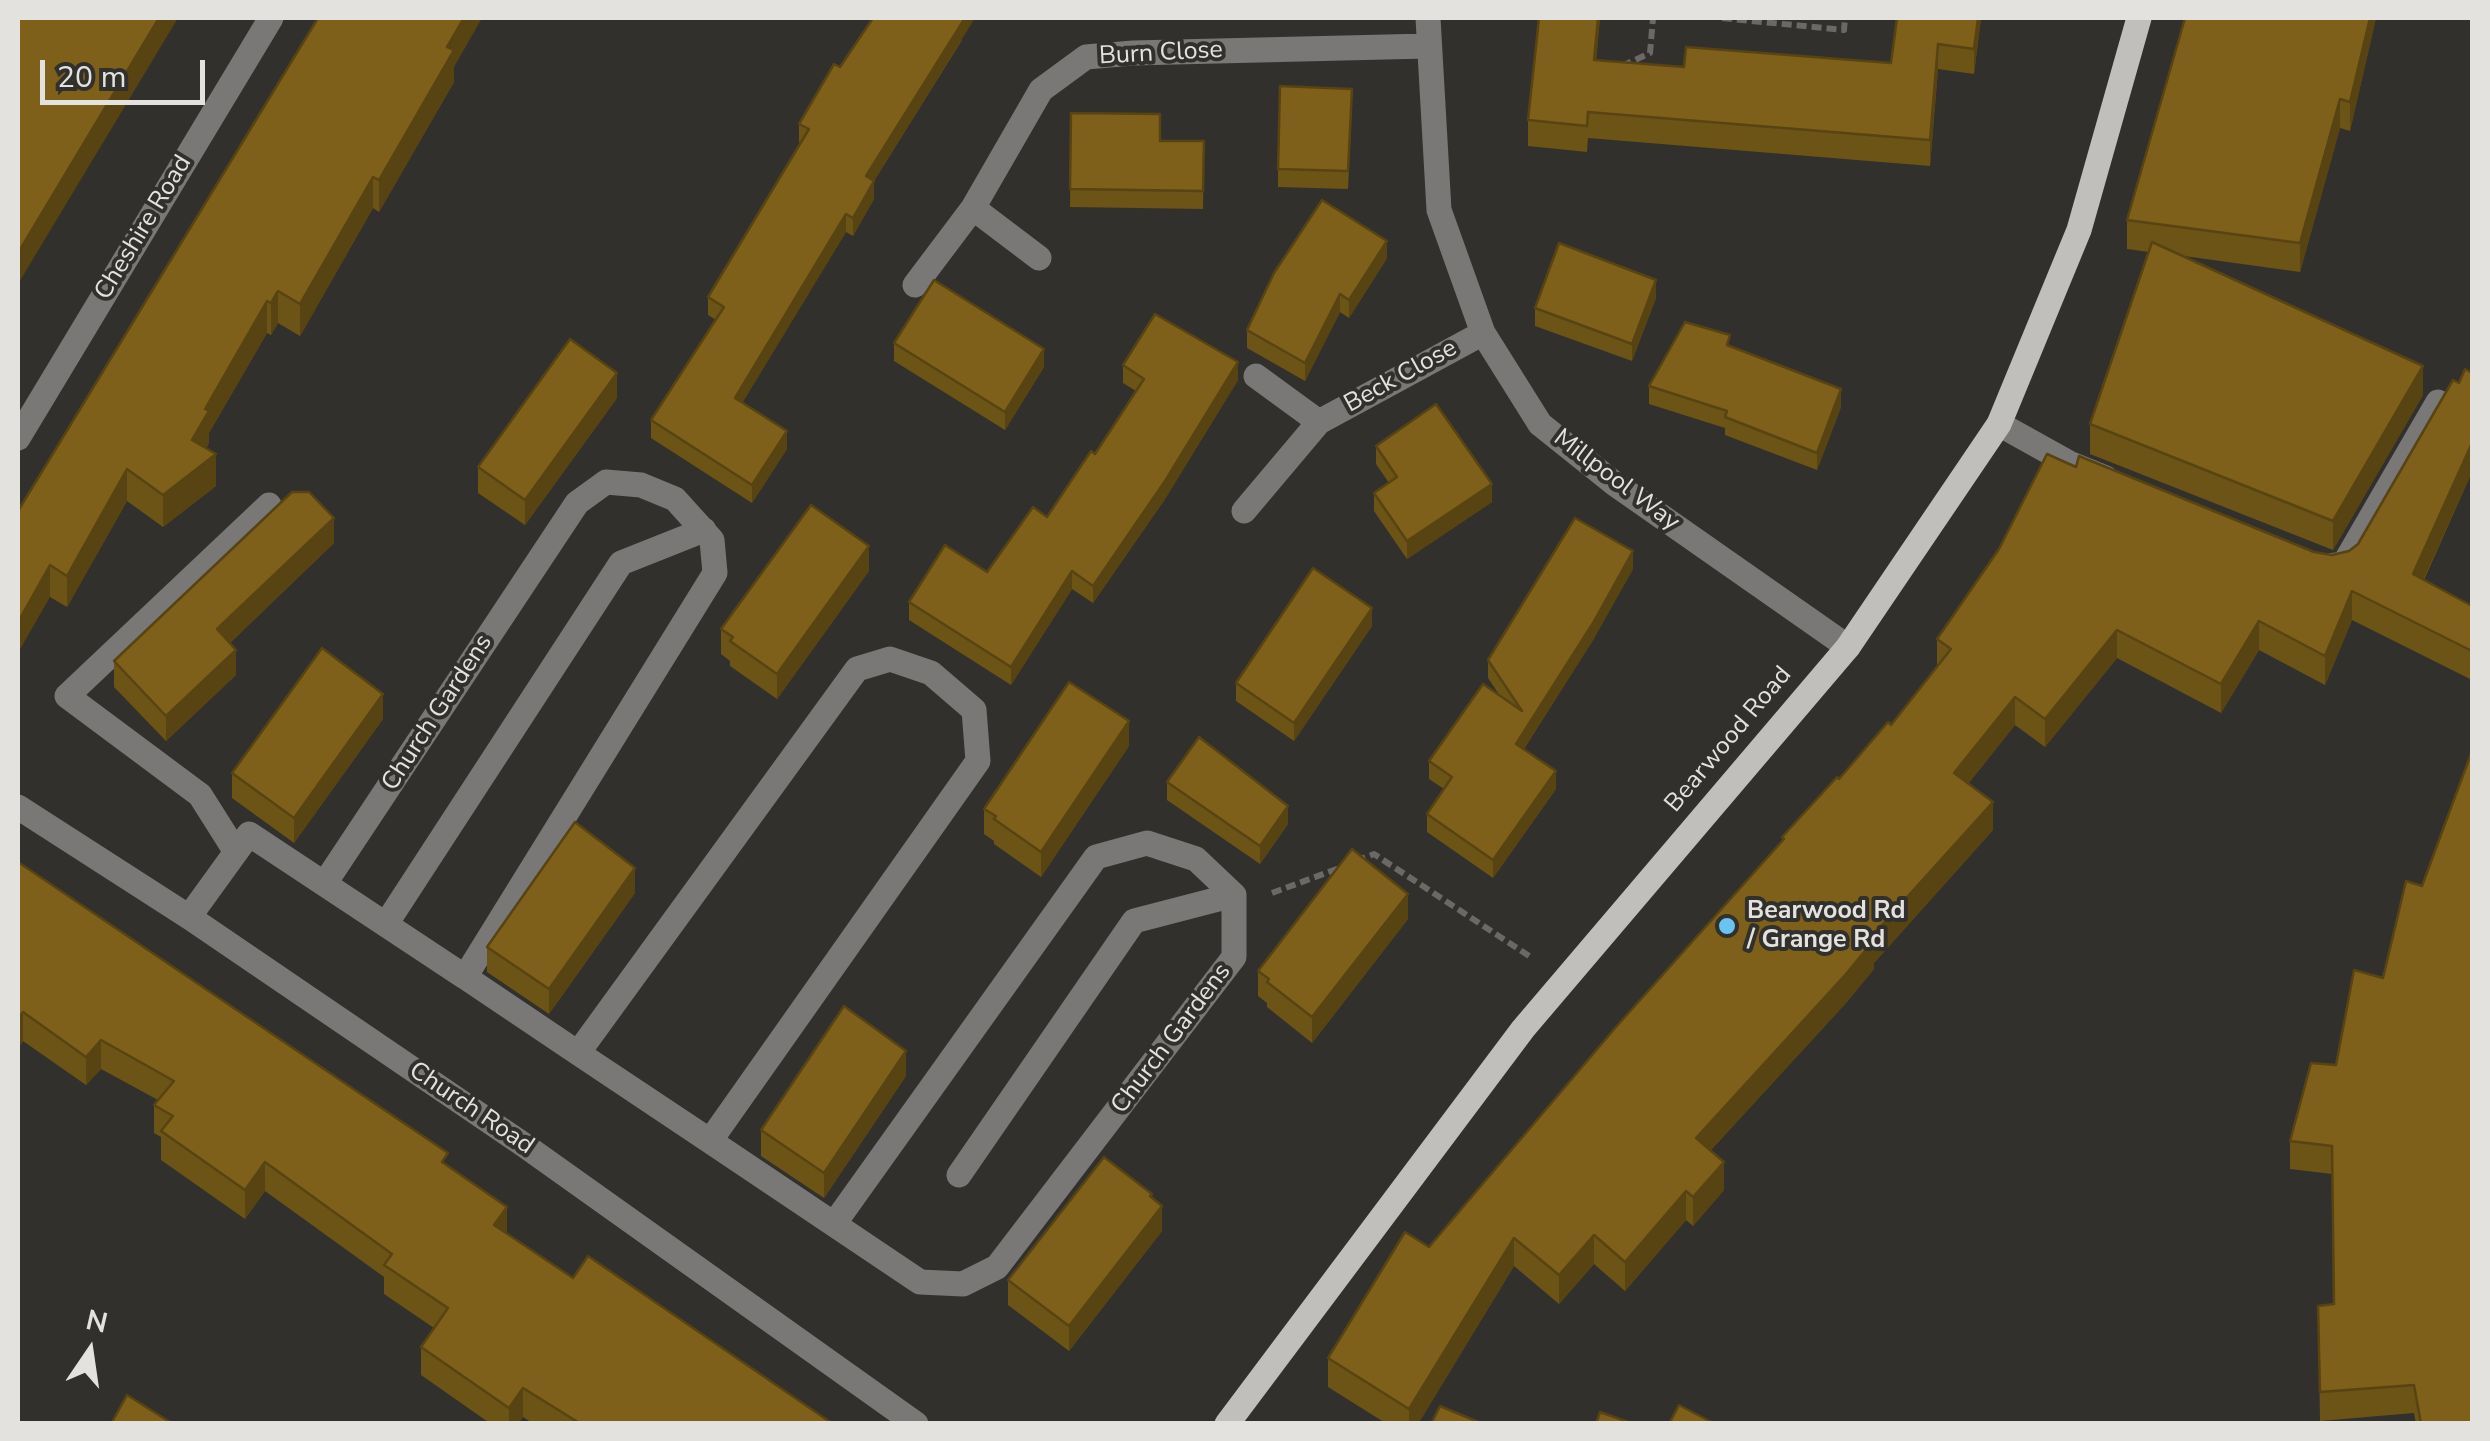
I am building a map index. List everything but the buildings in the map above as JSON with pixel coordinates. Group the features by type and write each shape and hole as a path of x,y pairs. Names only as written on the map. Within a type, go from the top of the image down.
{"main road":[{"name":"Bearwood Road","path":"1227,1424 1523,1029 1848,646 2000,424 2078,230 2138,18"}],"street":[{"name":"Cheshire Road","path":"18,438 271,18"},
{"name":"Millpool Way","path":"1428,18 1438,210 1483,333 1540,424 1614,484 1848,646"},
{"name":"Burn Close","path":"915,285 972,208 1042,90 1086,57 1428,46"},
{"path":"972,208 1039,258"},
{"name":"Beck Close","path":"1244,511 1320,422 1483,333"},
{"name":"Beck Close","path":"1256,376 1320,422"},
{"path":"2302,558 2334,567 2344,564 2438,402"},
{"path":"2000,424 2069,463 2122,485"},
{"name":"Church Gardens","path":"326,884 576,503 606,482 640,484 675,499 704,530"},
{"path":"189,918 236,852 200,795 67,696 269,505"},
{"path":"386,924 621,562 704,530 712,540 715,573 465,978"},
{"path":"578,1053 857,669 890,659 931,673 974,710 978,761 710,1141"},
{"name":"Church Road","path":"18,806 524,1145 916,1424"},
{"name":"Church Gardens","path":"236,852 250,834 920,1282 964,1284 998,1267 1234,956 1234,901"},
{"path":"834,1224 1096,857 1147,844 1196,858 1234,901"},
{"path":"959,1175 1134,921 1234,901"}],"path":[{"path":"1612,71 1650,53 1653,18"},
{"path":"1722,18 1844,30 1845,18"},
{"path":"1234,901 1374,854 1565,980"}],"place":[{"name":"Bearwood Rd / Grange Rd","path":"1727,926"}]}
